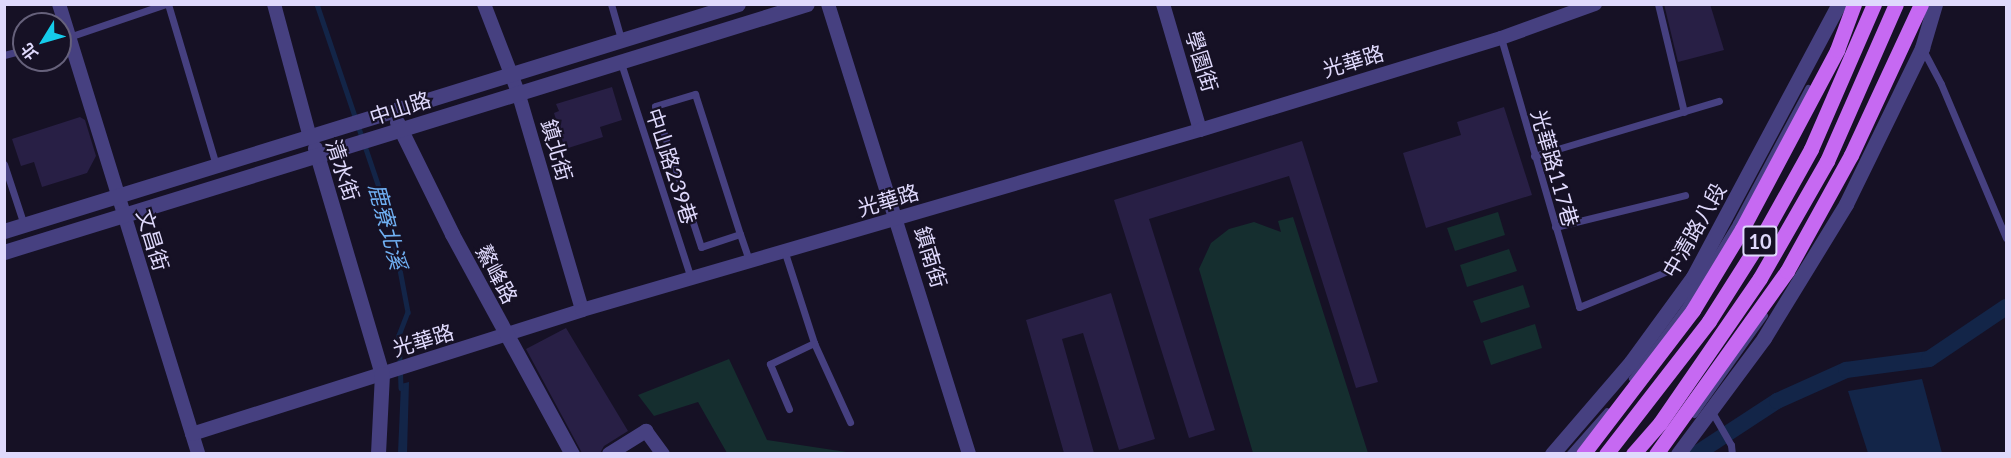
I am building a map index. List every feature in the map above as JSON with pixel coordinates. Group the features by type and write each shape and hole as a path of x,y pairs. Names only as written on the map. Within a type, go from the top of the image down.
{"main road":[{"path":"1583,453 1687,319 1736,239 1837,50 1854,4"},
{"name":"10","path":"1606,453 1709,321 1761,239 1811,149 1874,4"},
{"name":"10","path":"1633,453 1692,378 1760,278 1827,161 1896,4"},
{"path":"1656,453 1787,271 1851,155 1921,4"}],"street":[{"name":"清水街","path":"274,4 310,137 318,156 382,374 378,453"},
{"name":"鎮北街","path":"484,4 509,75 519,92 582,310"},
{"name":"中山路","path":"4,231 738,4"},
{"name":"中山路","path":"4,252 807,4"},
{"name":"鎮南街","path":"828,4 969,453"},
{"name":"學園街","path":"1163,4 1200,130"},
{"name":"光華路","path":"192,434 507,336 582,310 785,253 1501,38 1595,4"},
{"name":"中清路八段","path":"1552,453 1631,362 1693,277 1839,4"},
{"path":"1678,453 1712,412 1764,338 1846,204 1922,48 1935,4"},
{"name":"文昌街","path":"72,62 118,195 198,453"},
{"name":"鰲峰路","path":"393,110 399,130 507,336 572,453"},
{"path":"609,453 646,431 663,453"}],"lane":[{"path":"72,36 167,4 216,165"},
{"path":"610,4 621,41"},
{"path":"1658,4 1684,112"},
{"path":"1569,453 1608,410 1701,280 1736,223 1826,55 1847,4"},
{"path":"1662,453 1720,380 1792,272 1857,157 1929,4"},
{"name":"光華路117巷","path":"1501,38 1579,307 1670,270"},
{"path":"1922,48 1941,84 2007,238"},
{"name":"中山路239巷","path":"621,63 691,279"},
{"path":"741,234 701,247 655,106 695,94 741,234 750,263"},
{"path":"1534,156 1719,101"},
{"path":"4,164 24,225"},
{"path":"1554,227 1685,195"},
{"path":"785,253 814,343 850,422"},
{"path":"789,409 770,364 814,343"},
{"path":"1712,412 1731,445 1732,453"}],"green space":[{"path":"1498,212 1505,235 1455,251 1447,228"},
{"path":"1293,217 1368,453 1253,453 1199,269 1211,243 1229,229 1254,222 1281,232 1278,221"},
{"path":"1509,249 1517,271 1467,287 1460,265"},
{"path":"1523,285 1530,307 1481,323 1473,301"},
{"path":"1535,324 1542,348 1491,365 1483,341"},
{"path":"729,359 767,440 853,453 727,453 698,402 654,416 638,395"}],"water":[{"path":"1922,379 1942,453 1868,453 1848,391"},
{"path":"409,382 407,453 398,453 401,384"}],"building":[{"path":"1664,4 1710,4 1724,50 1678,62"},
{"path":"612,87 622,120 600,127 603,137 565,149 554,113 559,111 556,104"},
{"path":"1504,107 1532,195 1426,228 1403,153 1461,135 1457,122"},
{"path":"80,117 85,120 96,156 87,173 42,187 34,162 21,166 12,139"},
{"path":"1302,141 1378,382 1356,388 1289,176 1149,219 1215,430 1189,438 1114,200"},
{"path":"1111,293 1155,439 1119,450 1083,333 1062,339 1094,453 1064,453 1026,320"},
{"path":"566,328 628,431 604,446 600,453 582,453 526,349"}],"waterway":[{"name":"鹿寮北溪","path":"317,4 391,222 408,312 399,335 401,388"},
{"path":"1696,454 1777,401 1846,370 1929,359 2006,307"}]}
